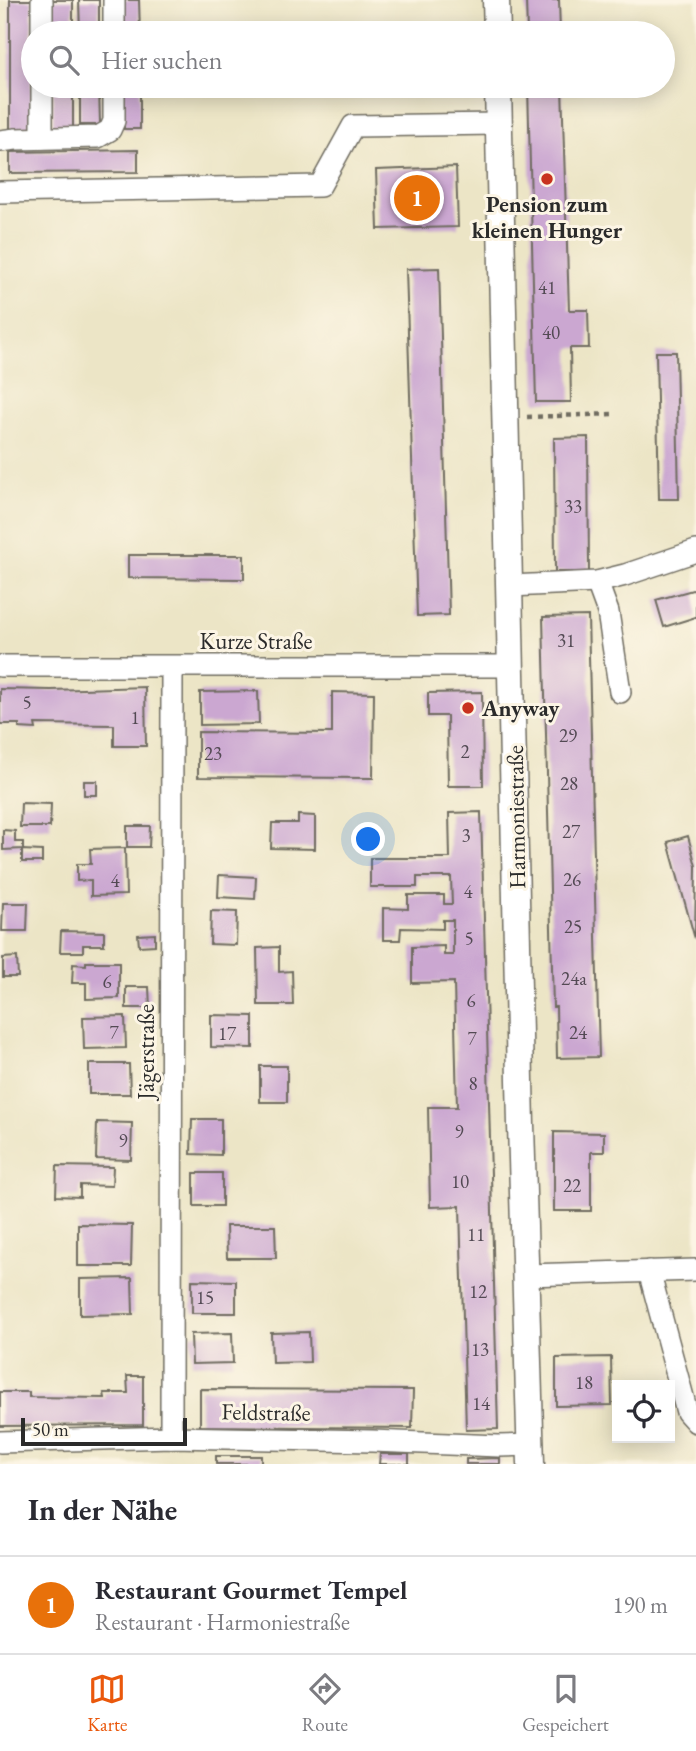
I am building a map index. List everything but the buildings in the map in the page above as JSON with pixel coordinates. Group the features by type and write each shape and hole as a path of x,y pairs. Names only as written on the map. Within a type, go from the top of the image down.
{"main road":[{"path":"496,0 497,21"},
{"name":"Harmoniestraße","path":"498,98 531,1454"}],"street":[{"path":"42,0 42,21"},
{"path":"114,0 114,21"},
{"path":"42,98 42,138"},
{"path":"0,141 98,137 110,130 114,121 114,98"},
{"path":"0,192 320,186 353,126 499,124"},
{"path":"510,586 597,582 696,551"},
{"path":"597,582 608,612 620,692"},
{"name":"Kurze Straße","path":"0,666 512,666"},
{"name":"Jägerstraße","path":"171,1437 172,667"},
{"path":"526,1275 696,1270"},
{"path":"649,1272 687,1412 696,1422"},
{"name":"Feldstraße","path":"0,1441 171,1437 372,1441 499,1446 531,1454"}],"path":[{"path":"506,417 614,414"}],"place":[{"name":"Pension zum kleinen Hunger","path":"547,179"},
{"name":"Restaurant Gourmet Tempel","path":"417,198"},
{"name":"Anyway","path":"468,708"}]}
